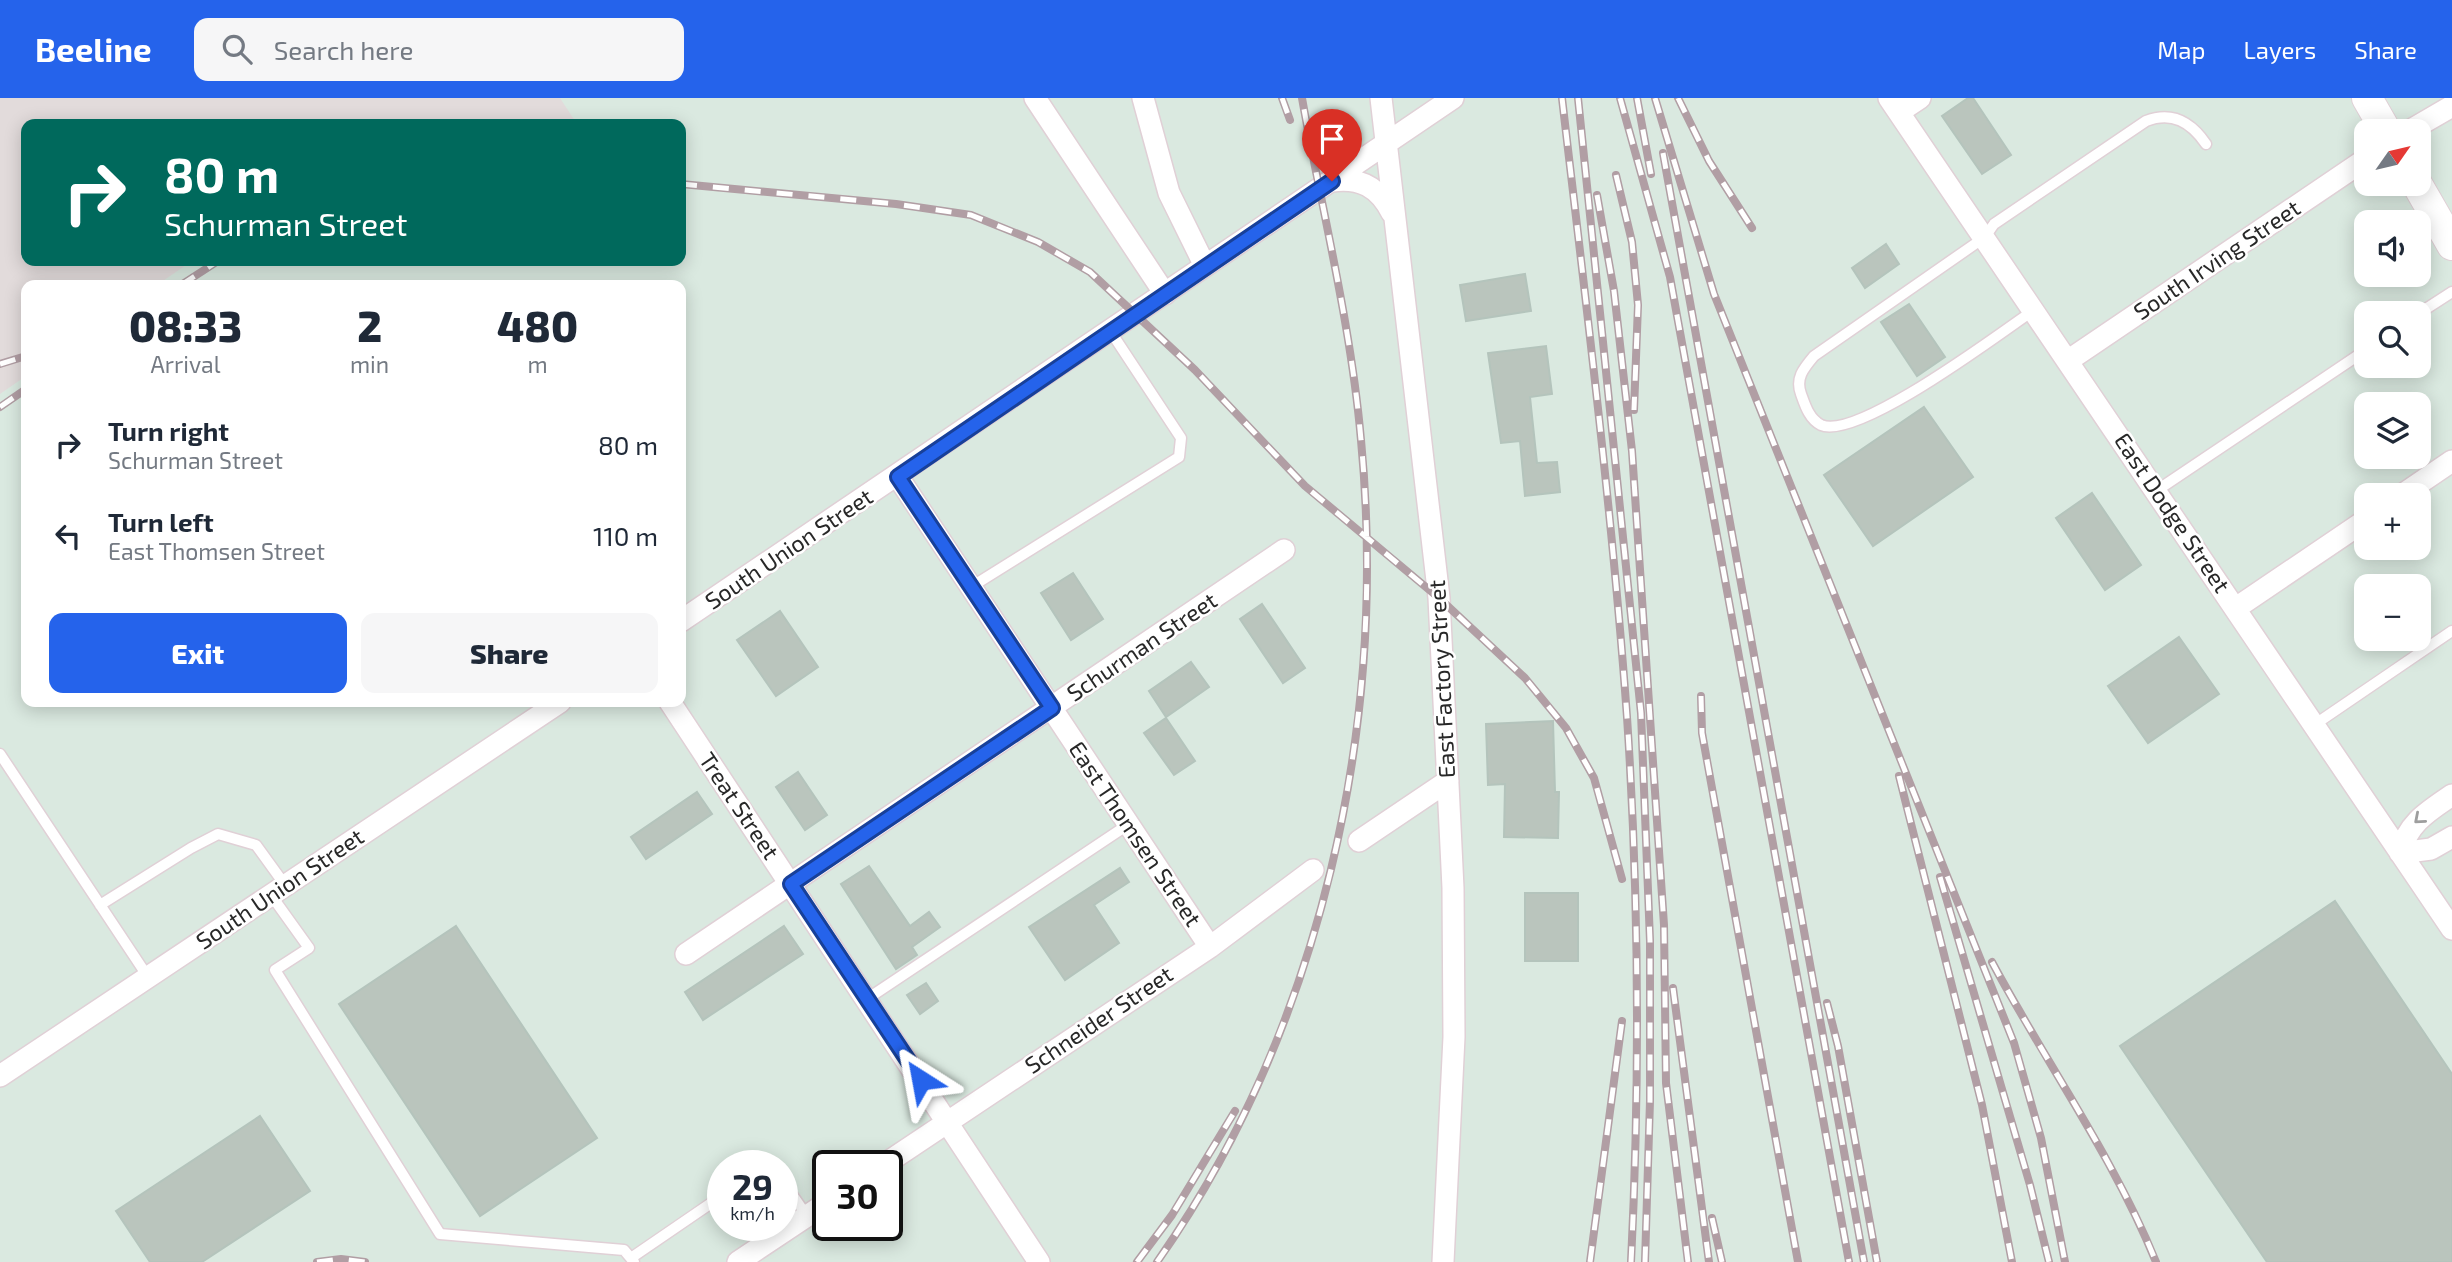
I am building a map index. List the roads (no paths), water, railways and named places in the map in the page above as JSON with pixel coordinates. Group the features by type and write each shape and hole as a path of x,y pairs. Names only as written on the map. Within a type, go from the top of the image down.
{"main road":[{"path":"2367,98 2379,119"},
{"path":"2424,196 2452,245"}],"street":[{"path":"1035,98 1165,293"},
{"path":"1143,98 1169,193 1205,266"},
{"name":"East Factory Street","path":"1381,98 1438,598 1448,781 1453,888 1454,1037 1443,1262"},
{"name":"South Union Street","path":"686,618 898,477 1453,98"},
{"path":"1894,105 1920,98"},
{"name":"East Dodge Street","path":"1894,105 2452,929"},
{"path":"2430,119 2452,106"},
{"name":"South Irving Street","path":"2069,360 2354,167"},
{"path":"1332,181 1350,180 1369,185 1385,200 1395,220"},
{"path":"2420,483 2452,461"},
{"name":"East Thomsen Street","path":"898,477 1210,947"},
{"path":"2236,608 2354,528"},
{"name":"Schurman Street","path":"686,954 1284,550"},
{"name":"South Union Street","path":"0,1076 552,707"},
{"name":"Treat Street","path":"673,707 1039,1262"},
{"path":"1359,841 1448,781"},
{"path":"2452,796 2413,823 2404,836 2400,853 2431,849 2452,837"},
{"name":"Schneider Street","path":"903,1152 1210,947 1313,870"},
{"path":"738,1262 812,1213"}],"lane":[{"path":"2034,310 1878,412 1845,426 1821,425 1810,416 1799,390 1801,373 1814,356 1984,237 1994,224 2146,121 2156,117 2177,118 2199,133 2206,144"},
{"path":"2431,306 2452,292"},
{"path":"971,587 1179,457 1181,438 1111,332"},
{"path":"2156,491 2354,358"},
{"path":"2314,725 2452,631"},
{"path":"0,754 148,977"},
{"path":"867,999 1129,824"},
{"path":"100,905 218,834 256,845 309,948 275,970 440,1234 624,1250 632,1260 707,1206"},
{"path":"798,1203 807,1216"}],"railway":[{"path":"1282,98 1290,120"},
{"path":"1157,1262 1214,1171 1262,1074 1301,974 1331,869 1352,763 1364,655 1367,547 1361,440 1343,311 1302,98"},
{"path":"1562,98 1606,484 1627,717 1637,990 1631,1262"},
{"path":"1578,98 1641,713 1650,941 1650,1101 1645,1262"},
{"path":"1620,98 1670,277 1849,1262"},
{"path":"1637,98 1651,174"},
{"path":"1655,98 1714,294 2014,1043 2041,1138 2065,1262"},
{"path":"1678,98 1709,161 1752,228"},
{"path":"1663,153 1864,1262"},
{"path":"1616,175 1632,242 1638,305 1634,410"},
{"path":"686,184 896,204 971,215 1038,242 1090,272 1195,370 1305,486 1439,598 1525,678 1566,728 1594,778 1622,879"},
{"path":"1597,195 1614,291 1632,451 1664,925 1666,1083 1688,1262"},
{"path":"189,280 210,266"},
{"path":"0,364 21,358"},
{"path":"0,407 21,392"},
{"path":"1701,696 1702,733 1798,1262"},
{"path":"1899,776 1982,1105 2012,1262"},
{"path":"1940,877 2030,1185 2049,1262"},
{"path":"1992,962 2120,1185 2156,1262"},
{"path":"1673,988 1709,1262"},
{"path":"1827,1003 1838,1046 1877,1262"},
{"path":"1590,1262 1622,1021"},
{"path":"1137,1262 1172,1215 1235,1111"},
{"path":"1712,1218 1722,1262"},
{"path":"317,1262 341,1259 365,1262"}]}
